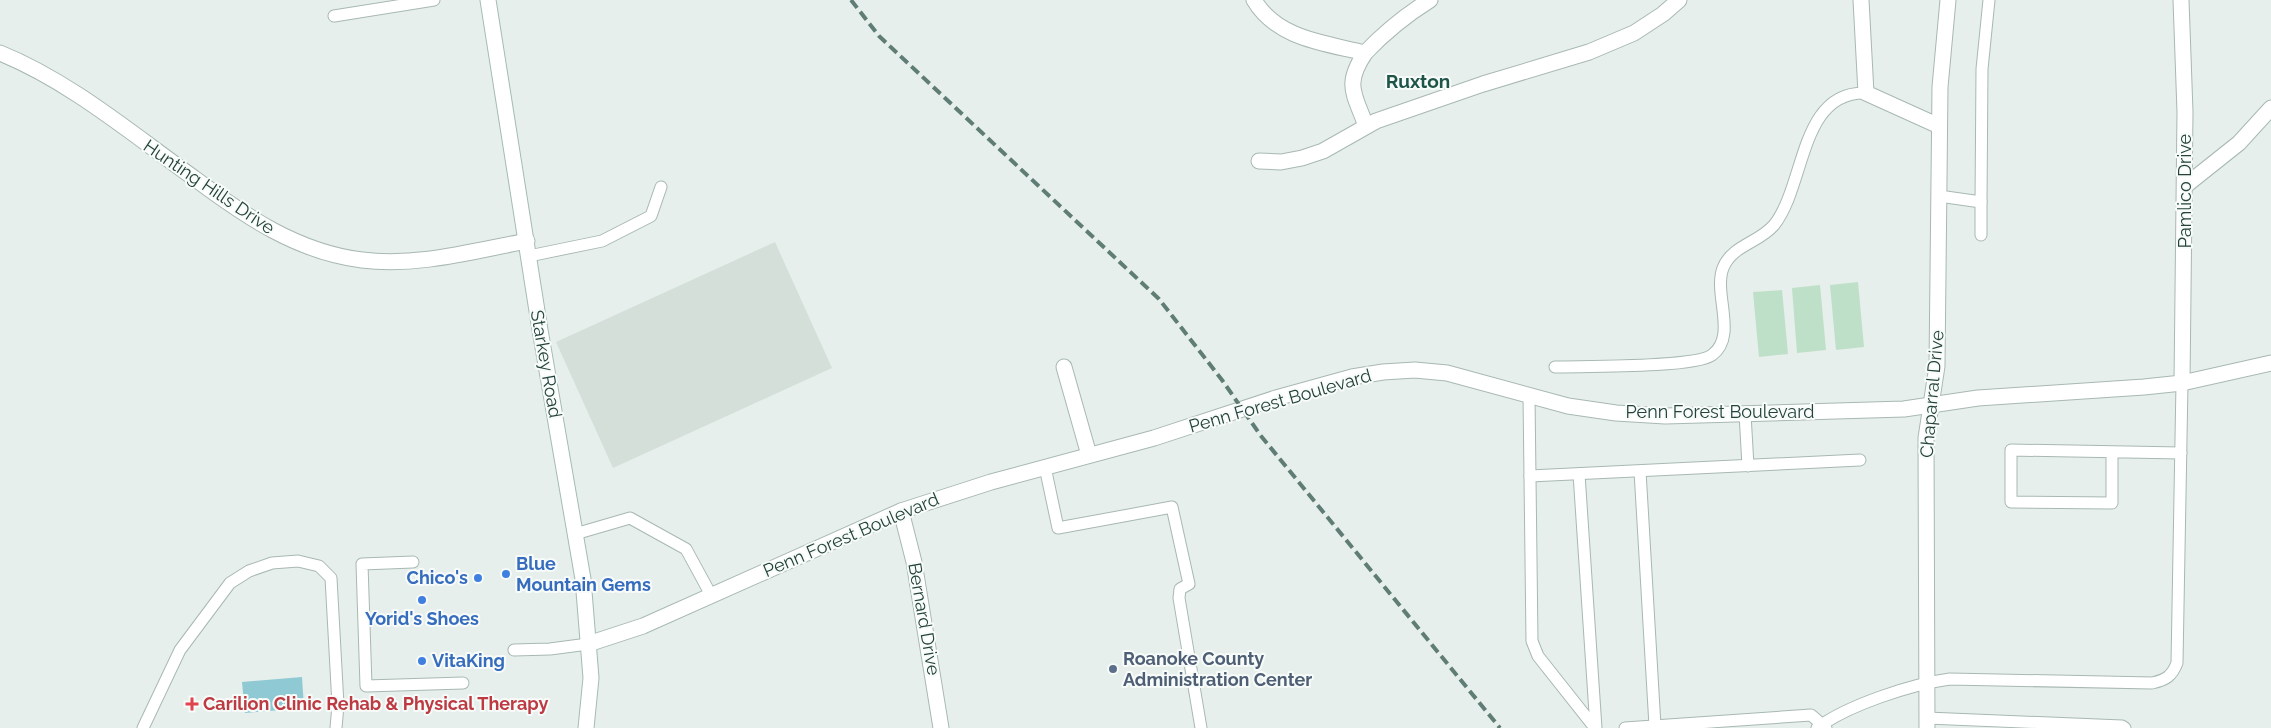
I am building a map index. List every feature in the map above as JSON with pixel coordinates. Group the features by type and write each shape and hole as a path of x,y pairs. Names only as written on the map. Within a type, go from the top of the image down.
{"street":[{"name":"Starkey Road","path":"488,0 583,579 591,678 586,728"},
{"path":"1254,0 1272,23 1287,32 1365,53"},
{"path":"1366,126 1351,82 1354,70 1365,53 1381,36 1430,0"},
{"path":"1259,161 1281,162 1302,158 1323,151 1366,126 1483,84 1590,52 1634,33 1663,14 1679,0"},
{"path":"1861,0 1866,93 1940,126"},
{"name":"Chaparral Drive","path":"1927,723 1926,438 1938,366 1940,87 1948,0"},
{"name":"Pamlico Drive","path":"2181,0 2185,186 2182,382"},
{"name":"Hunting Hills Drive","path":"0,53 49,78 114,120 229,204 298,244 329,254 387,262 528,249"},
{"path":"2185,186 2240,143 2271,108"},
{"name":"Penn Forest Boulevard","path":"588,644 643,626 901,511 973,487 1154,438 1276,398 1352,377 1383,372 1415,370 1447,373 1472,378 1568,406 1616,413 1665,416 1904,410 1978,398 2144,387 2182,382 2271,363"},
{"path":"1064,367 1088,456"},
{"name":"Bernard Drive","path":"901,511 914,562 941,728"}],"lane":[{"path":"334,16 434,0"},
{"path":"1981,235 1982,69 1989,0"},
{"path":"1555,367 1658,364 1711,356 1719,348 1724,337 1721,278 1726,262 1740,248 1758,239 1778,219 1811,132 1831,102 1851,92 1866,93"},
{"path":"528,249 602,241 651,216 661,187"},
{"path":"1939,196 1981,202"},
{"path":"1625,728 1811,715 1822,726 1869,702 1927,682 1950,679 2152,683 2163,680 2173,674 2177,663 2182,382"},
{"path":"1529,396 1532,641 1538,656 1596,728"},
{"path":"1745,414 1748,466"},
{"path":"2112,452 2112,504 2011,502 2012,450 2181,453"},
{"path":"1530,476 1860,460"},
{"path":"1045,467 1058,528 1172,507 1188,584 1180,589 1179,598 1201,728"},
{"path":"1640,471 1656,726"},
{"path":"1579,474 1596,728"},
{"path":"576,534 630,518 686,549 711,595"},
{"path":"142,728 180,650 230,583 257,568 272,563 298,561 319,566 331,578 338,705 336,728"},
{"path":"412,562 362,564 366,686 463,683"},
{"path":"514,650 550,649 588,644"},
{"path":"1927,723 2125,728"}],"shaded area":[{"path":"775,242 832,368 613,468 556,342"}],"green space":[{"path":"1858,282 1864,347 1836,350 1830,285"},
{"path":"1820,285 1826,350 1797,353 1792,288"},
{"path":"1782,290 1788,354 1759,357 1753,292"}],"water":[{"path":"302,677 304,708 245,713 242,682"}],"railway":[{"path":"851,0 879,36 1159,299 1222,380 1261,436 1500,728"}],"place":[{"name":"Blue Mountain Gems","path":"506,574"},
{"name":"Chico's","path":"478,578"},
{"name":"Yorid's Shoes","path":"422,600"},
{"name":"VitaKing","path":"422,661"},
{"name":"Roanoke County Administration Center","path":"1113,669"},
{"name":"Carilion Clinic Rehab & Physical Therapy","path":"192,704"}],"district":[{"name":"Ruxton","path":"1418,81"}]}
